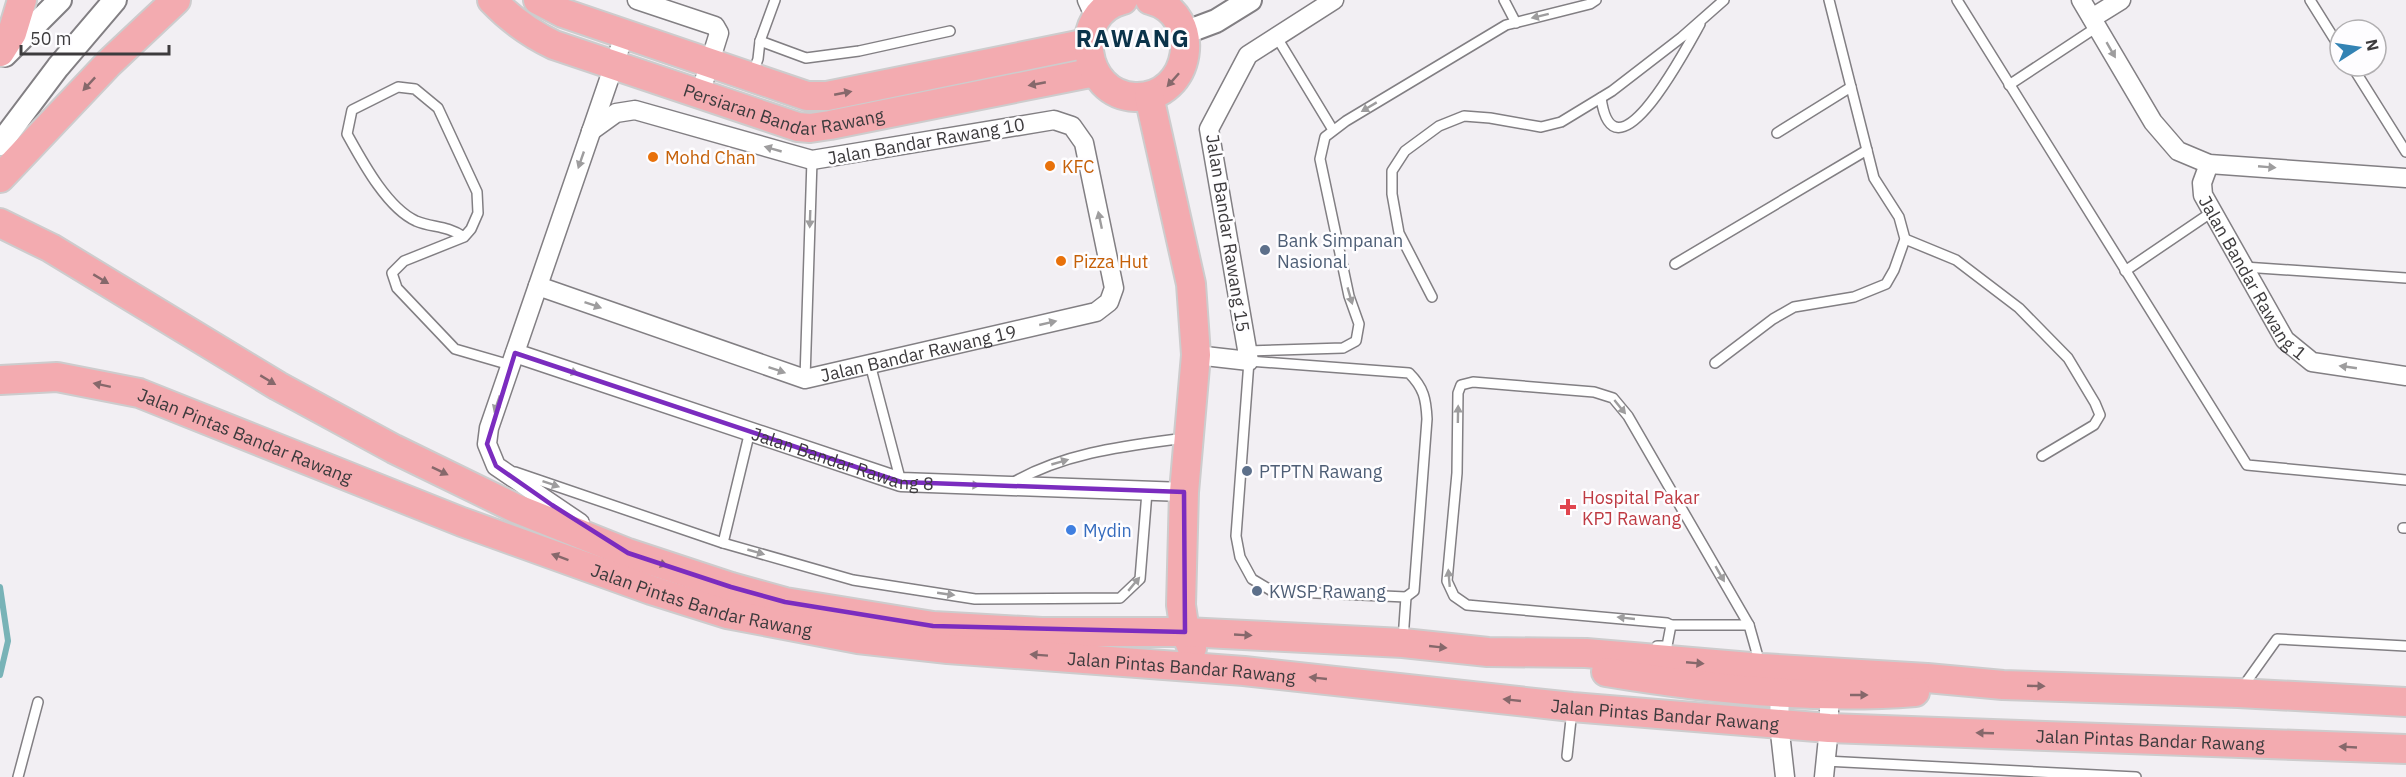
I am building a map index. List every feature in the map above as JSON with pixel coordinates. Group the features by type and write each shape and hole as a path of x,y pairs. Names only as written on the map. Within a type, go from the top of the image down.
{"main road":[{"path":"0,52 12,33 22,0"},
{"path":"0,178 109,63 177,0"},
{"name":"Persiaran Bandar Rawang","path":"492,0 511,20 530,34 554,45 798,127 810,128 1101,80"},
{"name":"Persiaran Bandar Rawang","path":"538,0 563,13 710,61 807,96 827,96 1090,21"},
{"path":"1124,0 1106,9 1090,21 1089,58 1101,80 1121,95 1135,97 1149,96 1171,84 1180,72 1185,58 1184,33 1177,19 1166,8 1150,0"},
{"path":"1149,96 1191,284 1196,355 1184,492 1181,605 1185,632 1193,650 1244,671"},
{"name":"Jalan Pintas Bandar Rawang","path":"0,222 51,249 278,386 394,449 515,508 628,553 785,602 933,626 1042,632 1185,632 1403,643 1488,652 1586,653 2003,685 2238,693 2406,702"},
{"name":"Jalan Pintas Bandar Rawang","path":"0,381 57,377 139,393 462,522 651,590 727,614 858,639 925,647 1244,671 1572,707 1829,728 2406,749"},
{"path":"899,621 962,616 1115,620 1148,617 1160,610 1173,595 1182,546"},
{"path":"1488,652 1657,680 1780,692 1872,695 2003,685"}],"street":[{"path":"0,61 60,0"},
{"path":"0,144 58,67 115,0"},
{"path":"638,0 714,26 719,33 700,94"},
{"path":"1184,33 1216,21 1250,0"},
{"name":"Jalan Bandar Rawang 15","path":"1196,355 1248,356 1209,129 1248,55 1334,0"},
{"name":"Jalan Bandar Rawang 1","path":"2081,0 2153,122 2178,151 2209,164 2201,187 2241,267 2285,340 2312,362 2406,376"},
{"path":"2095,22 2121,0"},
{"path":"625,33 512,359 489,428 487,444 496,466 628,553"},
{"name":"Jalan Bandar Rawang 10","path":"591,131 616,113 635,110 812,160 1054,120 1072,126 1084,143 1114,288 1109,302 1096,312"},
{"path":"2209,164 2406,178"},
{"name":"Jalan Bandar Rawang 19","path":"538,286 805,379 1096,312"},
{"name":"Jalan Bandar Rawang 8","path":"512,359 750,431 901,482 1184,492"},
{"path":"1780,692 1779,724 1785,777"},
{"path":"1824,769 1829,728 1829,695"}],"lane":[{"path":"752,76 758,59 760,41 775,0"},
{"path":"1504,0 1516,22"},
{"path":"1248,356 1343,348 1356,341 1359,324 1349,296 1320,159 1325,137 1346,121 1506,26 1590,4 1596,0"},
{"path":"1432,297 1399,232 1392,194 1392,171 1405,151 1439,126 1464,116 1541,127 1561,122 1601,98 1673,44 1724,0"},
{"path":"1715,363 1773,319 1794,307 1854,297 1886,284 1894,270 1905,238 1899,217 1874,178 1829,0"},
{"path":"1957,0 2247,465 2406,480"},
{"path":"2310,0 2328,29"},
{"path":"1601,98 1604,116 1611,124 1622,127 1637,120 1663,87 1705,17"},
{"path":"2009,85 2095,22"},
{"path":"760,41 806,58 859,51 950,31"},
{"path":"1276,36 1333,130"},
{"path":"2360,78 2406,152"},
{"path":"464,237 452,229 416,220 400,210 369,174 347,134 352,110 398,87 415,89 438,108 477,192 478,213 464,237 404,261 392,273 397,288 454,349 512,359"},
{"path":"1777,133 1851,87"},
{"path":"1675,264 1867,150"},
{"path":"805,379 812,160"},
{"path":"2125,271 2212,212"},
{"path":"1905,238 1956,260 2019,308 2068,358 2095,403 2100,416 2094,425 2042,456"},
{"path":"2241,267 2406,278"},
{"path":"1248,356 1409,373 1419,383 1426,398 1427,419 1414,591 1406,597 1272,591 1252,579 1240,557 1236,536 1248,356"},
{"path":"870,364 901,482"},
{"path":"1749,625 1671,625 1667,622 1467,605 1454,596 1447,581 1457,473 1458,393 1461,385 1473,382 1594,392 1614,398 1628,416 1749,625 1762,668"},
{"path":"723,543 750,431"},
{"path":"1007,487 1040,467 1107,448 1190,437"},
{"path":"496,466 723,543 853,580 975,598 1120,598 1140,579 1147,492"},
{"path":"1403,643 1406,597"},
{"path":"1645,646 1667,646 1671,625"},
{"path":"2238,693 2277,639 2406,646"},
{"path":"1488,652 1529,641"},
{"path":"1562,642 1606,644"},
{"path":"18,777 38,702"},
{"path":"1567,756 1572,707"},
{"path":"1824,769 2136,777"}],"highlighted area":[{"path":"515,353 901,482 1184,492 1185,632 933,626 785,602 731,587 628,553 552,505 496,466 487,444"}],"waterway":[{"path":"0,587 8,641 0,675"}],"place":[{"name":"Mohd Chan","path":"653,157"},
{"name":"KFC","path":"1050,166"},
{"name":"Bank Simpanan Nasional","path":"1265,250"},
{"name":"Pizza Hut","path":"1061,261"},
{"name":"PTPTN Rawang","path":"1247,471"},
{"name":"Hospital Pakar KPJ Rawang","path":"1568,507"},
{"name":"Mydin","path":"1071,530"},
{"name":"KWSP Rawang","path":"1257,591"}],"district":[{"name":"RAWANG","path":"1133,38"}]}
